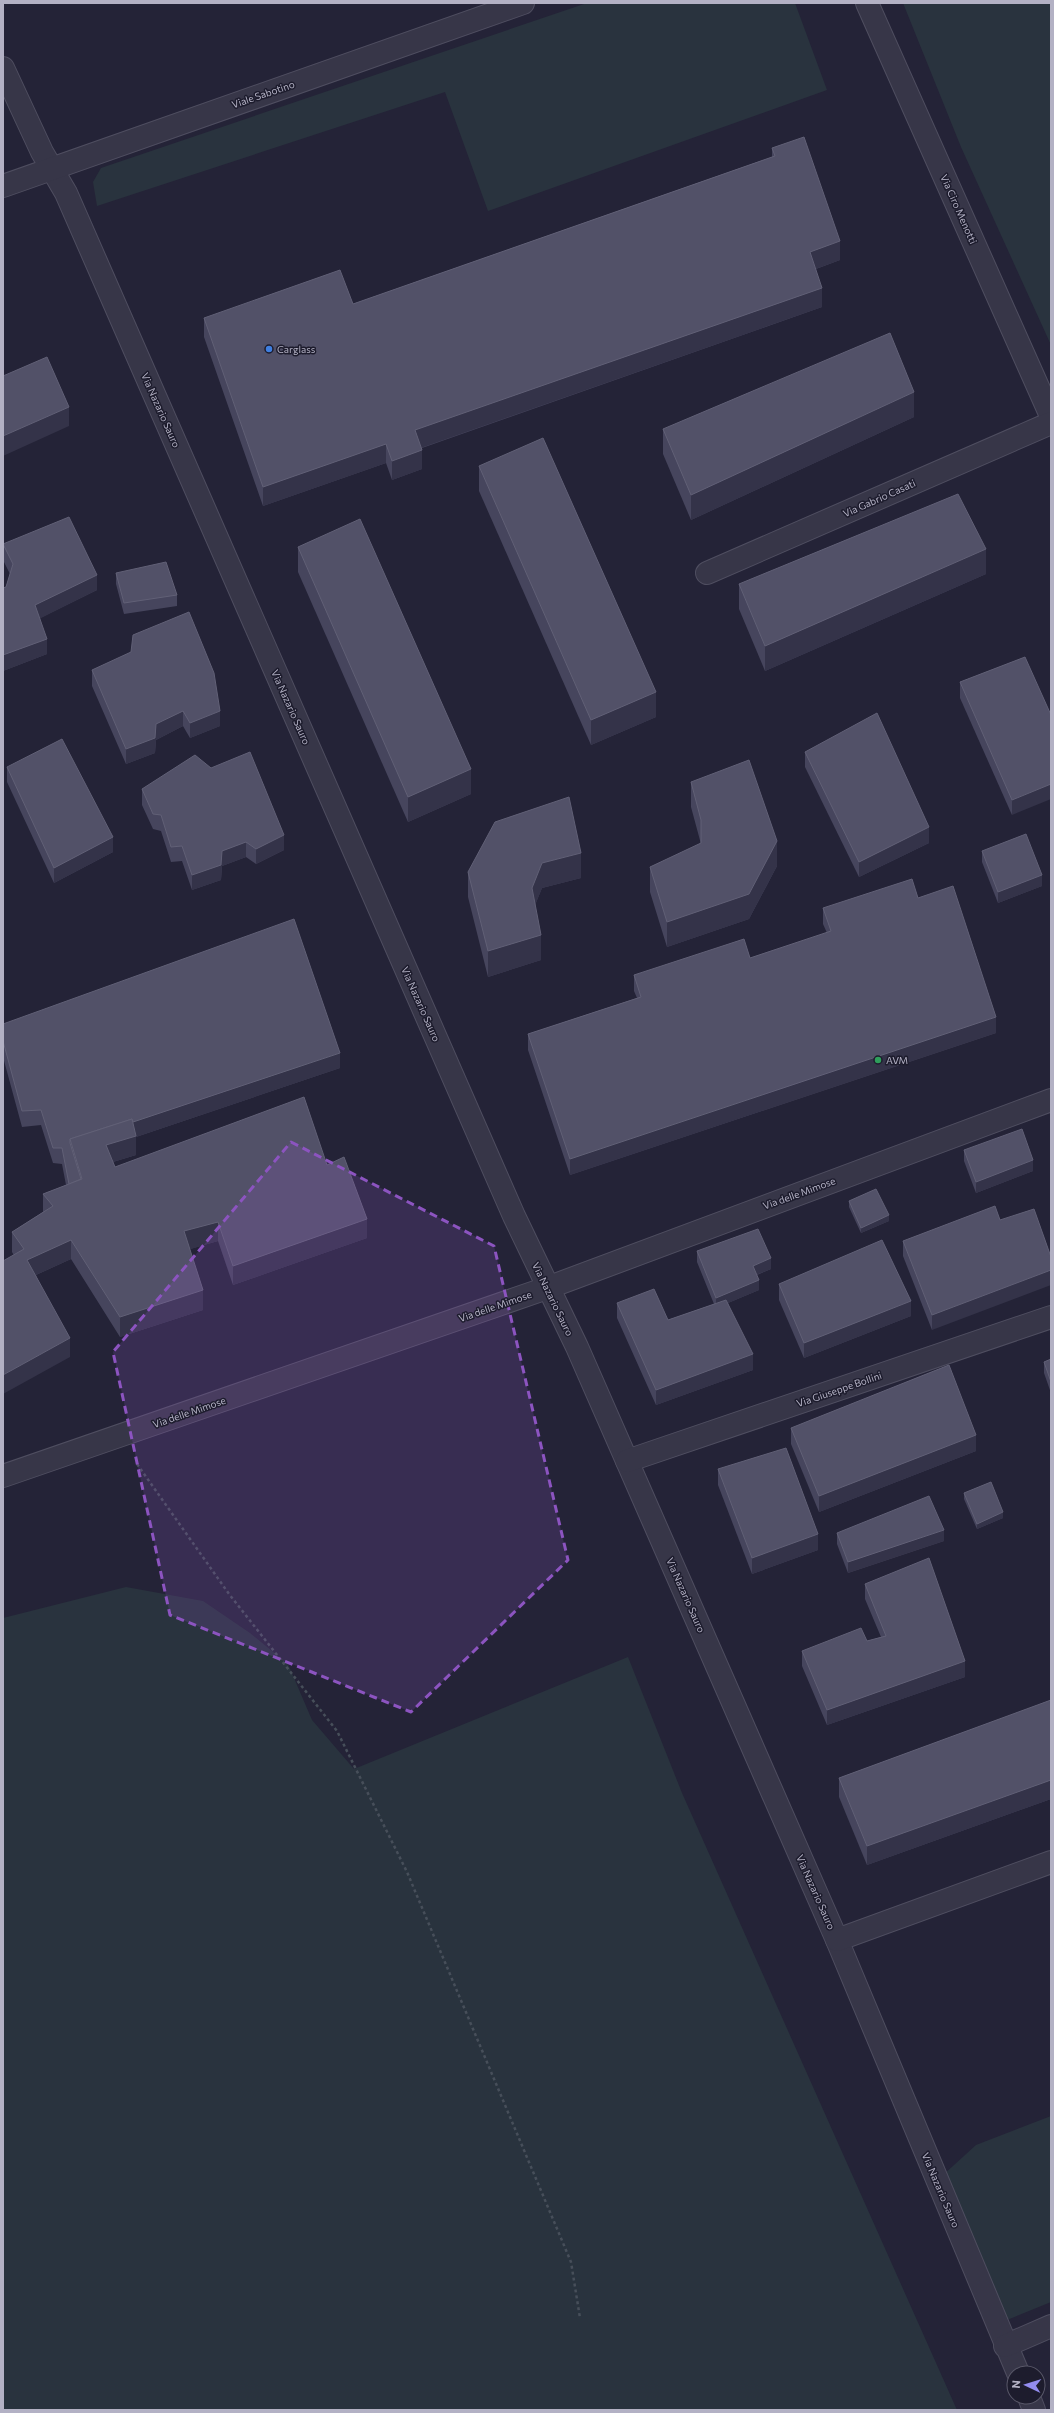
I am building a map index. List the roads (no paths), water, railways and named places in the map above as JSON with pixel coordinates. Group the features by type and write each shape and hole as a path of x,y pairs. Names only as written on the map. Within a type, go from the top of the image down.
{"street":[{"name":"Viale Sabotino","path":"3,186 523,3"},
{"name":"Via Ciro Menotti","path":"867,3 1048,402"},
{"name":"Via Nazario Sauro","path":"3,68 51,168 66,193 547,1288 577,1347 837,1940 1014,2365"},
{"name":"Via Gabrio Casati","path":"708,573 1051,423"},
{"name":"Via delle Mimose","path":"3,1476 547,1288 1051,1100"},
{"name":"Via Giuseppe Bollini","path":"627,1461 1051,1317"},
{"name":"Via Nazario Sauro","path":"837,1940 1051,1862"},
{"path":"1006,2346 1051,2326"}],"place":[{"name":"Carglass","path":"269,349"},
{"name":"AVM","path":"878,1060"}]}
